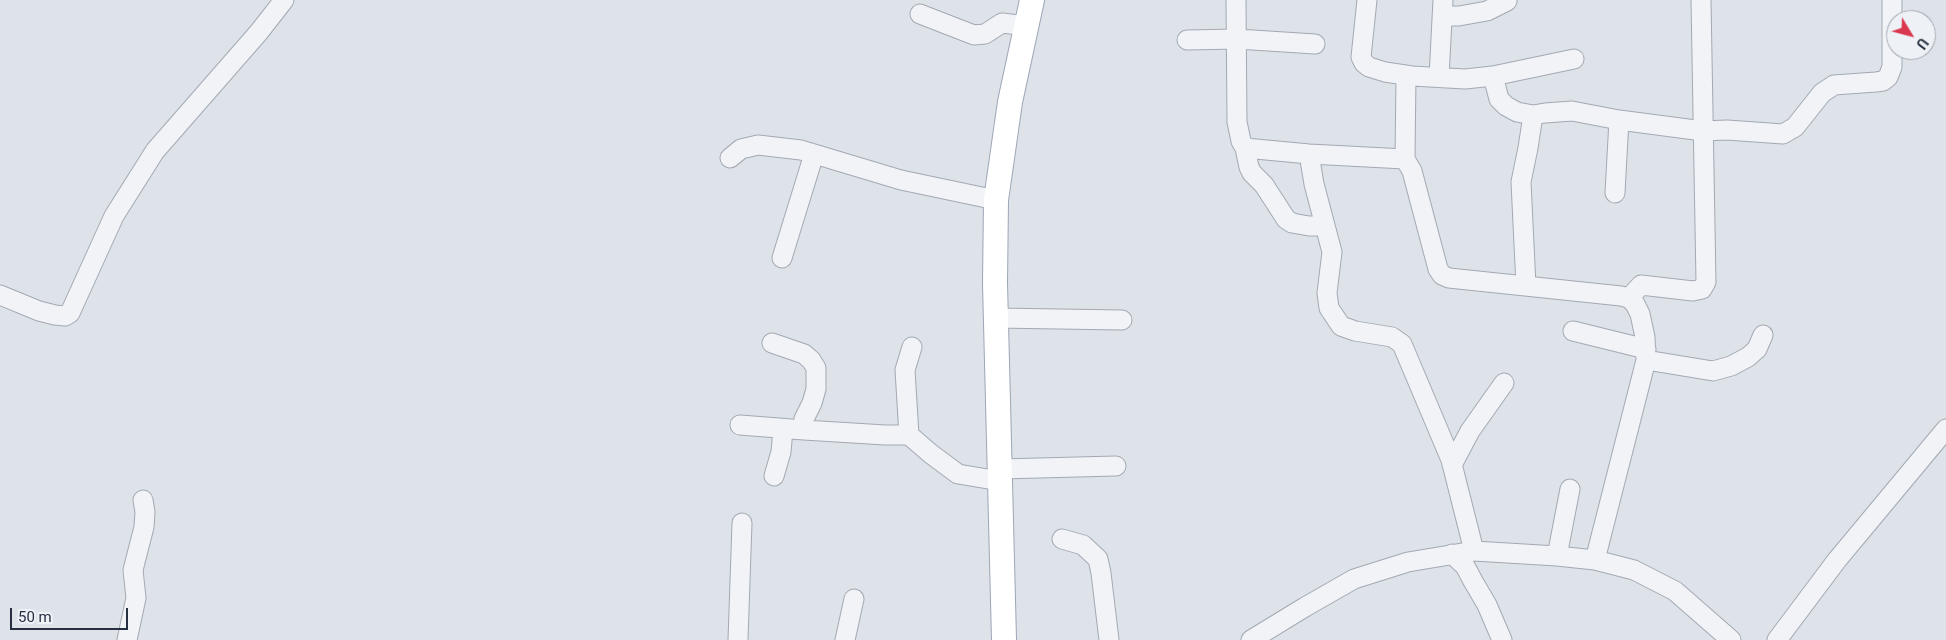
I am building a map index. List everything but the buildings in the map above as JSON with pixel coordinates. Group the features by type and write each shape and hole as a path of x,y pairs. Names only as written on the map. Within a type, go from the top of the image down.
{"main road":[{"path":"1004,640 996,318 996,200 1010,102 1032,0"}],"street":[{"path":"0,295 39,311 66,316 70,313 114,216 155,151 259,32 284,0"},
{"path":"1236,0 1237,122 1249,167 1252,173 1264,185 1286,219 1292,224 1325,226"},
{"path":"1367,0 1361,57 1364,63 1385,72 1406,76 1466,79 1493,76 1574,59"},
{"path":"1629,298 1641,285 1694,291 1705,286 1706,282 1701,0"},
{"path":"1493,76 1499,99 1516,112 1533,115 1572,111 1619,120 1703,131 1727,130 1783,134 1790,131 1800,122 1814,103 1834,84 1883,81 1888,76 1892,67 1892,0"},
{"path":"1440,77 1442,8 1459,16 1487,11 1507,1"},
{"path":"920,14 980,35 1002,23 1027,26"},
{"path":"1187,40 1237,39 1315,44"},
{"path":"1406,76 1406,159 1412,171 1438,269 1442,275 1448,278 1621,296 1629,298 1640,314 1646,337 1646,354 1595,560"},
{"path":"1526,286 1521,182 1533,115"},
{"path":"1615,193 1619,120"},
{"path":"730,158 741,149 758,146 801,150 901,180 996,200"},
{"path":"1245,148 1309,154 1406,159"},
{"path":"782,258 814,154"},
{"path":"1309,154 1314,184 1332,252 1328,285 1329,308 1341,326 1392,337 1402,344 1452,465 1474,551"},
{"path":"996,318 1122,320"},
{"path":"1573,331 1646,354 1713,371 1732,366 1748,357 1757,349 1763,335"},
{"path":"772,343 804,354 816,368 816,389 804,419 804,430"},
{"path":"910,435 905,379 912,348"},
{"path":"1452,465 1470,430 1504,383"},
{"path":"740,425 910,435 931,454 958,474 1000,475 1116,466"},
{"path":"774,476 781,452 783,428"},
{"path":"1777,640 1837,560 1946,429"},
{"path":"1557,556 1570,490"},
{"path":"127,640 136,598 133,570 144,527 145,512 143,500"},
{"path":"738,640 742,523"},
{"path":"1062,539 1083,545 1098,559 1109,640"},
{"path":"1250,640 1273,634 1354,579 1408,562 1474,551 1595,560 1634,570 1675,591 1731,640"},
{"path":"1452,554 1464,566 1474,581 1502,640"},
{"path":"845,640 854,599"}]}
